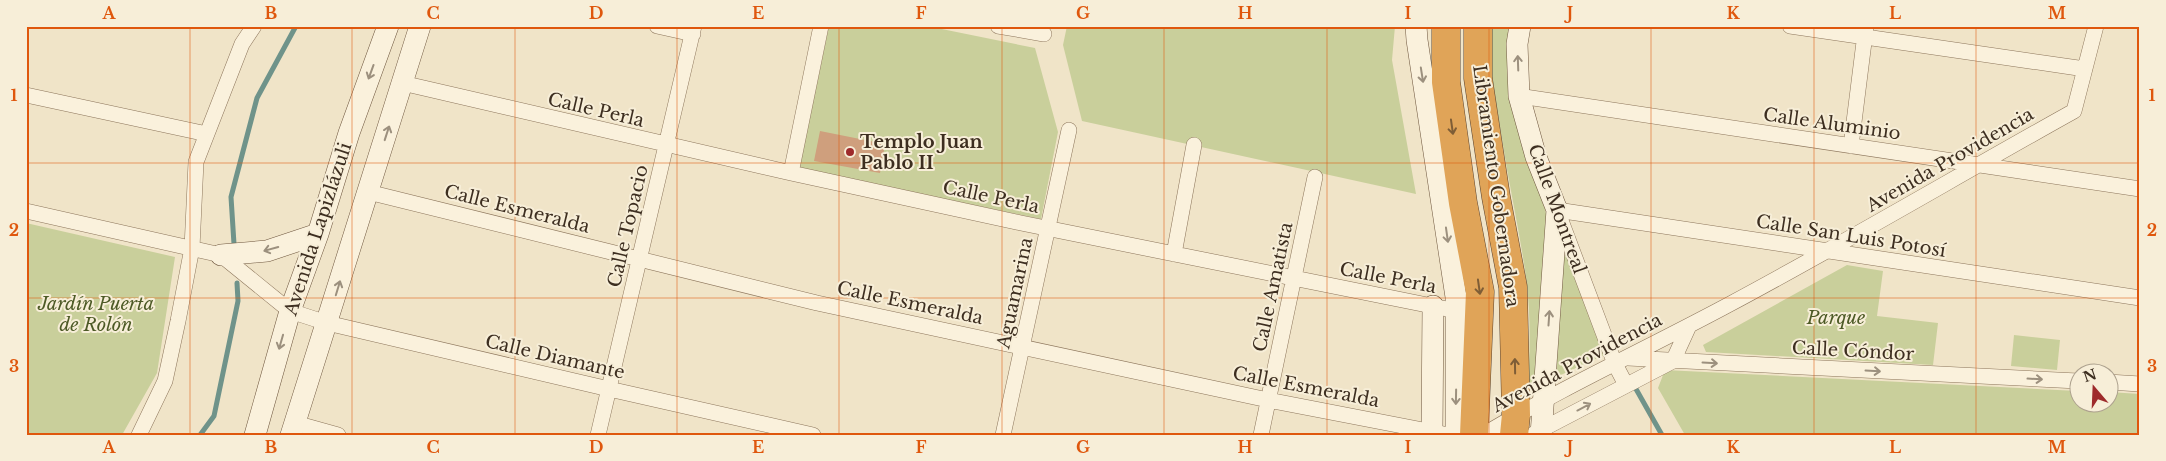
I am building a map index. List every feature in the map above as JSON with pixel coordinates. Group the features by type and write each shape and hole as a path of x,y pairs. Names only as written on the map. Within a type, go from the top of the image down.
{"highway":[{"name":"Libramiento Gobernadora","path":"1446,26 1446,82 1463,203 1480,292 1474,435"},
{"name":"Libramiento Gobernadora","path":"1478,26 1478,78 1496,197 1513,287 1529,430"}],"street":[{"path":"139,435 165,381 192,248 196,162 242,44 254,26"},
{"name":"Avenida Lapizlázuli","path":"255,435 290,310 318,234 349,133 388,26"},
{"name":"Avenida Lapizlázuli","path":"293,429 420,26"},
{"path":"658,26 694,30"},
{"path":"791,173 821,26"},
{"path":"998,26 1044,34"},
{"path":"1416,26 1457,311 1456,435"},
{"name":"Calle Montreal","path":"1520,26 1517,44 1519,96 1536,157 1621,361 1626,385"},
{"path":"1790,26 1865,32 2085,69"},
{"name":"Avenida Providencia","path":"1543,401 1689,326 1828,251 2074,111 2096,26"},
{"name":"Calle Topacio","path":"598,435 694,30"},
{"path":"1851,146 1865,32"},
{"name":"Calle Perla","path":"402,83 666,146 1048,228 1457,311"},
{"path":"26,95 207,134"},
{"name":"Calle Aluminio","path":"1519,96 2140,189"},
{"name":"Aguamarina","path":"1003,435 1069,130"},
{"path":"1174,254 1194,145"},
{"name":"Calle Amatista","path":"1261,435 1316,177"},
{"name":"Calle Esmeralda","path":"368,192 817,303 1268,400 1438,434"},
{"path":"1529,430 1543,401 1557,210"},
{"name":"Calle San Luis Potosí","path":"1557,210 2140,298"},
{"path":"26,211 221,255 268,250 318,234"},
{"name":"Calle Diamante","path":"221,255 290,310 327,323 813,435"},
{"path":"1433,306 1438,434"},
{"name":"Avenida Providencia","path":"1483,435 1529,430 1673,361 1689,326"},
{"name":"Calle Cóndor","path":"1621,361 1673,361 2068,381"},
{"path":"2118,383 2140,384"},
{"path":"293,429 338,435"}],"green space":[{"path":"829,26 927,26 1035,48 1058,132 1041,219 799,169"},
{"path":"1067,26 1395,26 1392,60 1416,194 1082,121 1063,45"},
{"path":"1491,26 1510,26 1547,219 1535,388 1528,388 1530,333 1528,292 1493,83 1490,54"},
{"name":"Jardín Puerta de Rolón","path":"26,223 175,257 157,373 122,435 26,435"},
{"path":"1565,249 1604,355 1550,380"},
{"name":"Parque","path":"1847,265 1883,271 1877,316 1938,323 1933,365 1706,352 1703,345"},
{"path":"2014,335 2060,340 2057,370 2011,366"},
{"path":"1665,370 2068,390 2068,414 2118,414 2118,393 2140,394 2140,435 1685,435 1658,388"}],"building":[{"name":"Templo Juan Pablo II","path":"820,131 885,144 880,173 814,161"}],"waterway":[{"path":"234,244 231,197 257,98 296,26"},
{"path":"200,435 214,416 238,301 237,283"},
{"path":"1636,389 1662,435"}],"place":[{"name":"Templo Juan Pablo II","path":"850,152"}]}
